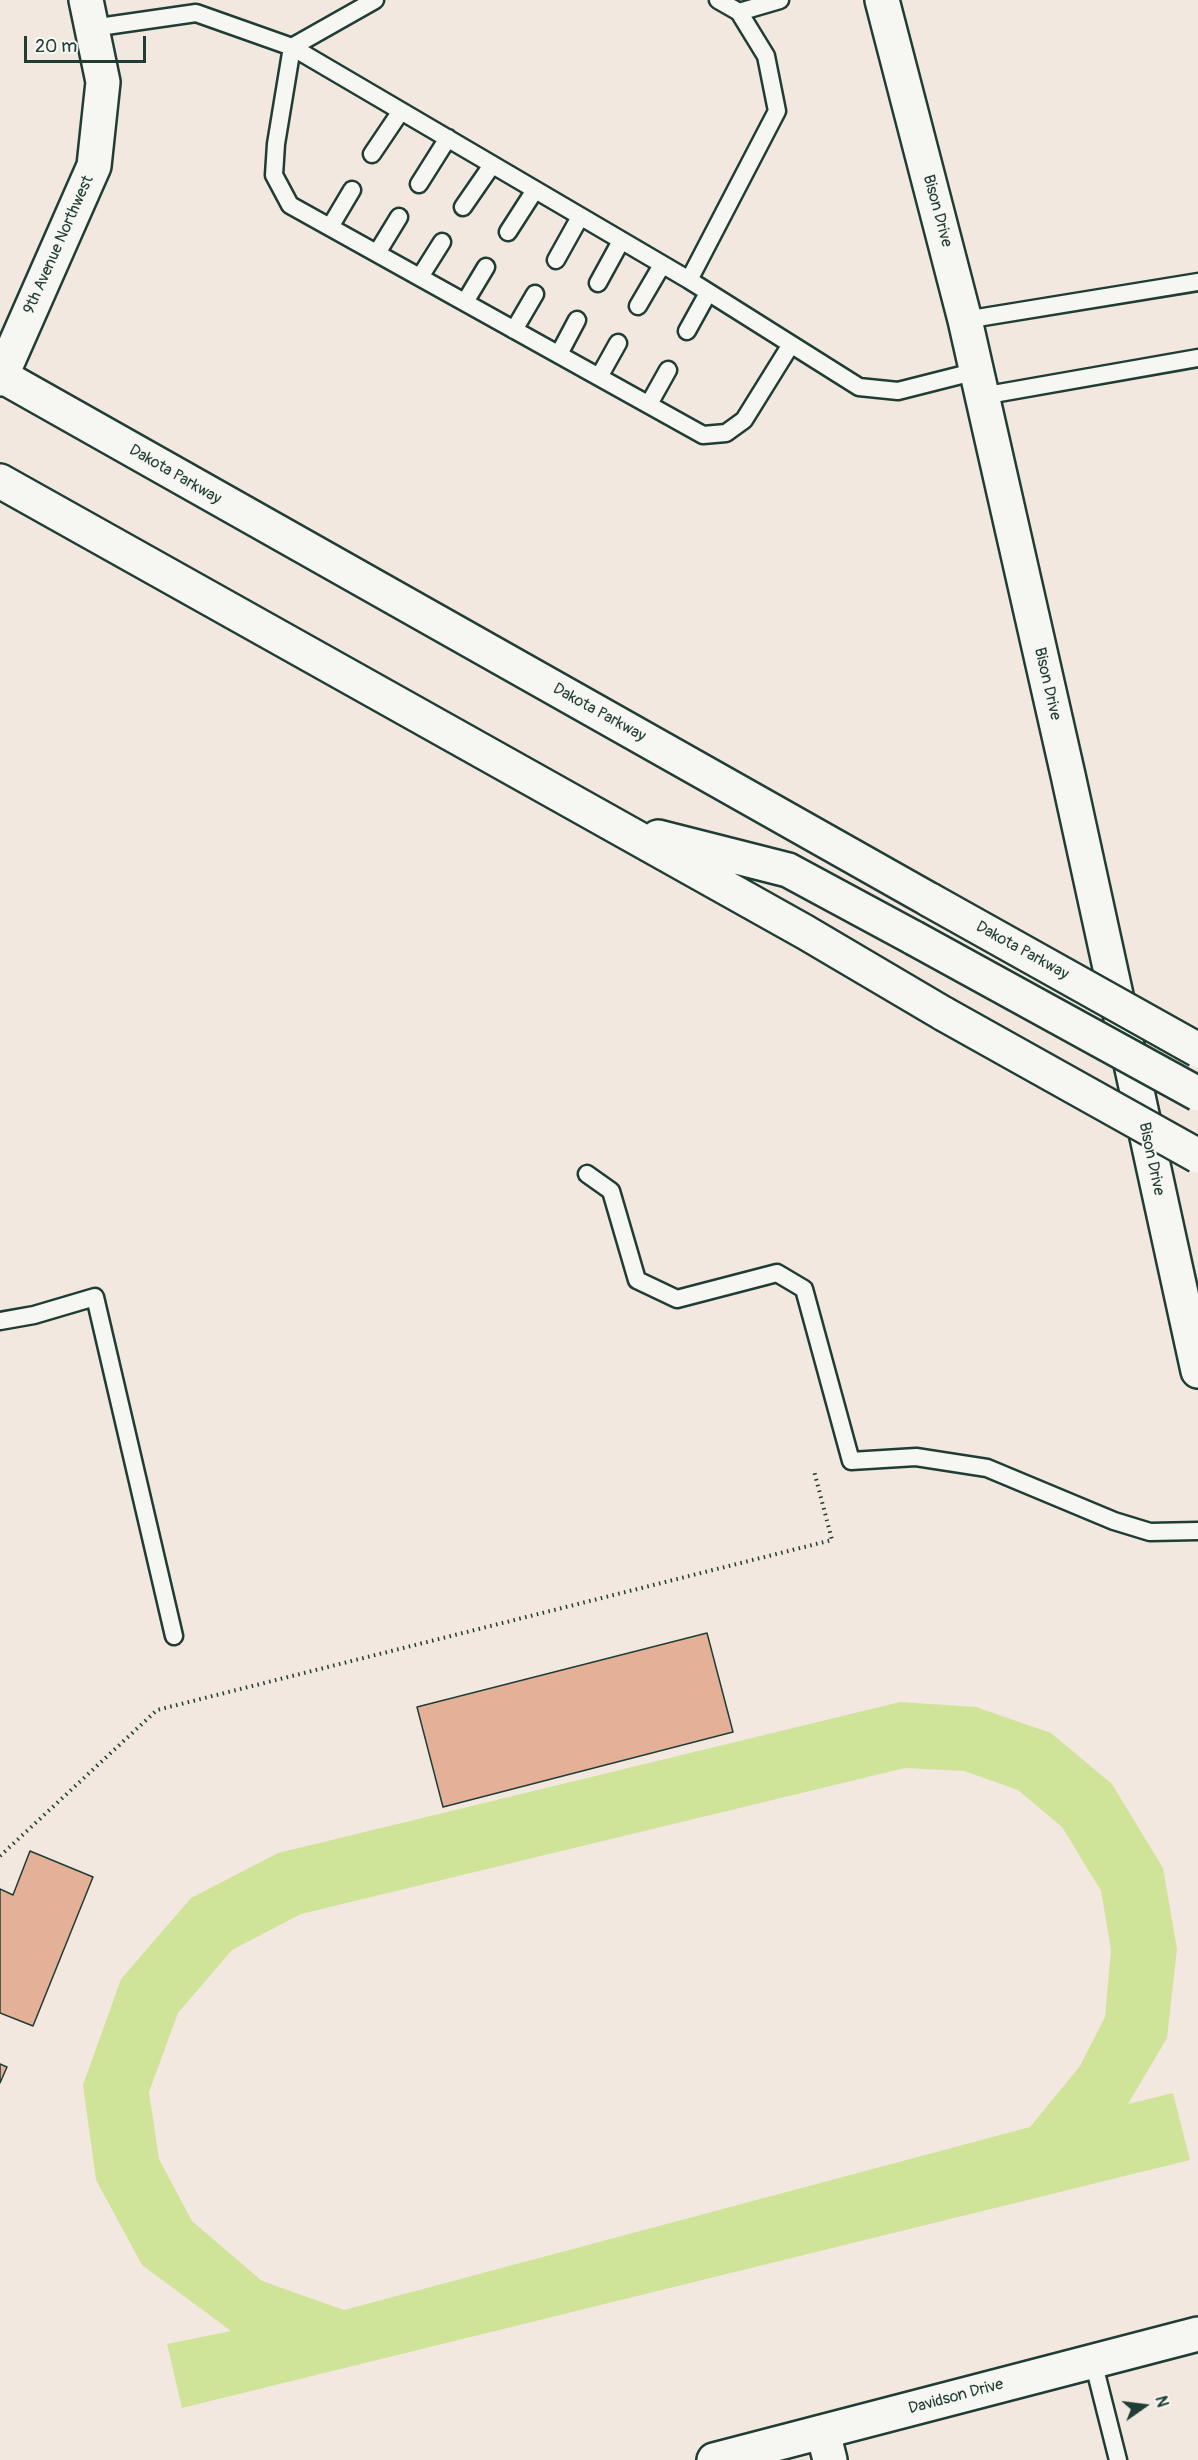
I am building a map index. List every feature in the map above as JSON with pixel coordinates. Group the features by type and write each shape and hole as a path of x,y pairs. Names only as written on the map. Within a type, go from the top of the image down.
{"main road":[{"name":"Bison Drive","path":"882,0 965,320 1068,775 1198,1371"},
{"name":"9th Avenue Northwest","path":"0,377 94,166 103,82 89,14"},
{"name":"Dakota Parkway","path":"0,377 1198,1050"},
{"path":"0,482 805,932 944,1014 1198,1156"},
{"path":"615,826 788,870 1198,1094"},
{"name":"Davidson Drive","path":"714,2460 827,2446 1093,2361 1198,2334"}],"lane":[{"path":"292,47 375,0"},
{"path":"718,0 738,6 780,0"},
{"path":"689,280 777,111 766,56 738,6"},
{"path":"89,14 196,13 292,47 689,280 790,346 859,387 898,391 979,384 1198,358"},
{"path":"292,47 276,144 274,175 290,205 703,435 726,433 744,420 790,346"},
{"path":"372,154 401,111"},
{"path":"420,184 448,138"},
{"path":"463,207 492,165"},
{"path":"330,227 352,190"},
{"path":"508,232 535,190"},
{"path":"377,253 399,217"},
{"path":"556,260 580,217"},
{"path":"598,283 621,241"},
{"path":"420,277 442,242"},
{"path":"638,306 662,265"},
{"path":"465,302 486,267"},
{"path":"965,320 1198,282"},
{"path":"687,331 708,293"},
{"path":"514,330 535,294"},
{"path":"559,354 578,320"},
{"path":"599,377 618,344"},
{"path":"649,404 668,370"},
{"path":"587,1174 611,1191 637,1280 676,1299 777,1273 804,1289 851,1461 916,1457 987,1468 1113,1521 1150,1532 1198,1531"},
{"path":"0,1321 34,1315 95,1298 174,1636"},
{"path":"1093,2361 1118,2460"}],"path":[{"path":"0,1856 157,1710 832,1540 814,1470"}],"green space":[{"path":"900,1702 976,1707 1051,1733 1112,1784 1163,1868 1177,1949 1167,2038 1128,2104 1173,2093 1190,2160 182,2408 167,2344 231,2331 142,2265 96,2180 83,2085 121,1979 191,1898 278,1853","holes":["905,1768 964,1771 1018,1790 1062,1827 1101,1891 1111,1950 1105,2017 1080,2066 1030,2127 344,2310 262,2281 192,2221 159,2159 149,2092 178,2013 232,1950 301,1914"]}],"building":[{"path":"707,1633 733,1732 443,1807 417,1707"},
{"path":"30,1851 93,1877 33,2026 0,2013 0,1889 13,1895"},
{"path":"0,2064 7,2067 0,2083"}]}
